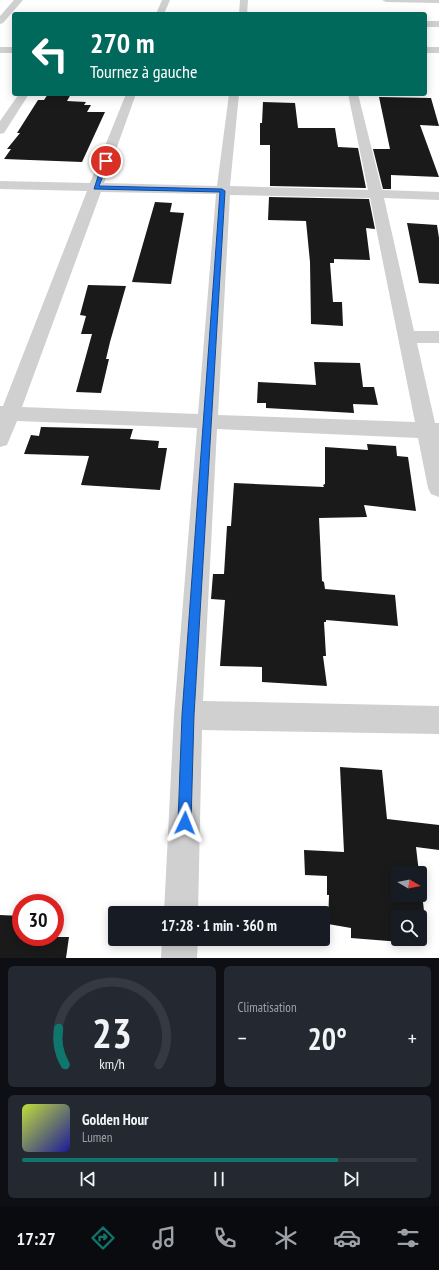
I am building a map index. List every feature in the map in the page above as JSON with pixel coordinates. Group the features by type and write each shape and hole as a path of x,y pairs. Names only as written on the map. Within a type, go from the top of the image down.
{"street":[{"path":"0,21 19,0"},
{"path":"161,12 166,0"},
{"path":"243,12 244,0"},
{"path":"386,0 439,1"},
{"path":"0,21 12,21"},
{"path":"427,24 439,24"},
{"path":"0,50 12,50"},
{"path":"427,50 439,50"},
{"path":"0,130 23,96"},
{"path":"0,439 5,413 96,188 130,96"},
{"path":"181,906 188,715 222,191 234,96"},
{"path":"353,96 407,337 433,430 439,488"},
{"path":"0,185 439,196"},
{"path":"407,337 439,337"},
{"path":"5,413 433,430"},
{"path":"188,715 439,720"},
{"path":"179,958 180,946"}],"building":[{"path":"47,96 70,96 67,101 86,102 84,105 91,105 87,112 105,112 82,162 4,159 11,149 7,149 20,133 17,133 38,100 44,100"},
{"path":"379,97 431,98 439,126 420,125 439,177 391,175 391,189 383,189 373,149 390,149"},
{"path":"263,102 295,103 298,128 335,128 338,147 358,148 366,188 270,186 270,145 260,145 260,123 262,123"},
{"path":"269,197 369,199 375,229 366,228 370,260 334,259 334,263 330,263 333,302 342,302 343,326 311,324 310,262 306,221 268,220"},
{"path":"155,202 172,203 170,212 184,213 171,284 132,282"},
{"path":"407,223 437,225 439,238 439,284 419,283"},
{"path":"88,285 126,286 106,359 109,359 101,393 76,392 92,334 81,334 86,316 80,315"},
{"path":"314,362 360,363 363,387 374,387 378,405 353,404 354,413 266,408 266,403 257,403 258,382 316,385"},
{"path":"41,427 133,429 130,439 159,441 158,448 167,448 160,490 81,485 89,456 24,454 31,435 39,436"},
{"path":"367,444 396,446 397,456 408,457 416,511 364,505 367,517 319,518 322,581 324,582 325,589 395,595 398,626 326,620 326,622 324,622 326,656 323,656 327,686 262,682 262,667 220,666 225,600 211,599 213,574 224,574 227,526 231,526 234,483 324,487 325,447 368,450"},
{"path":"340,767 382,770 387,819 439,825 439,850 416,847 418,866 391,866 391,902 423,902 424,910 391,910 391,941 351,938 351,928 330,924 327,876 305,875 304,850 344,852"},
{"path":"0,915 12,916 12,946 64,946 64,937 69,937 66,958 0,958"}],"route":[{"path":"106,161 96,188 222,191 188,715 185,823"}]}
